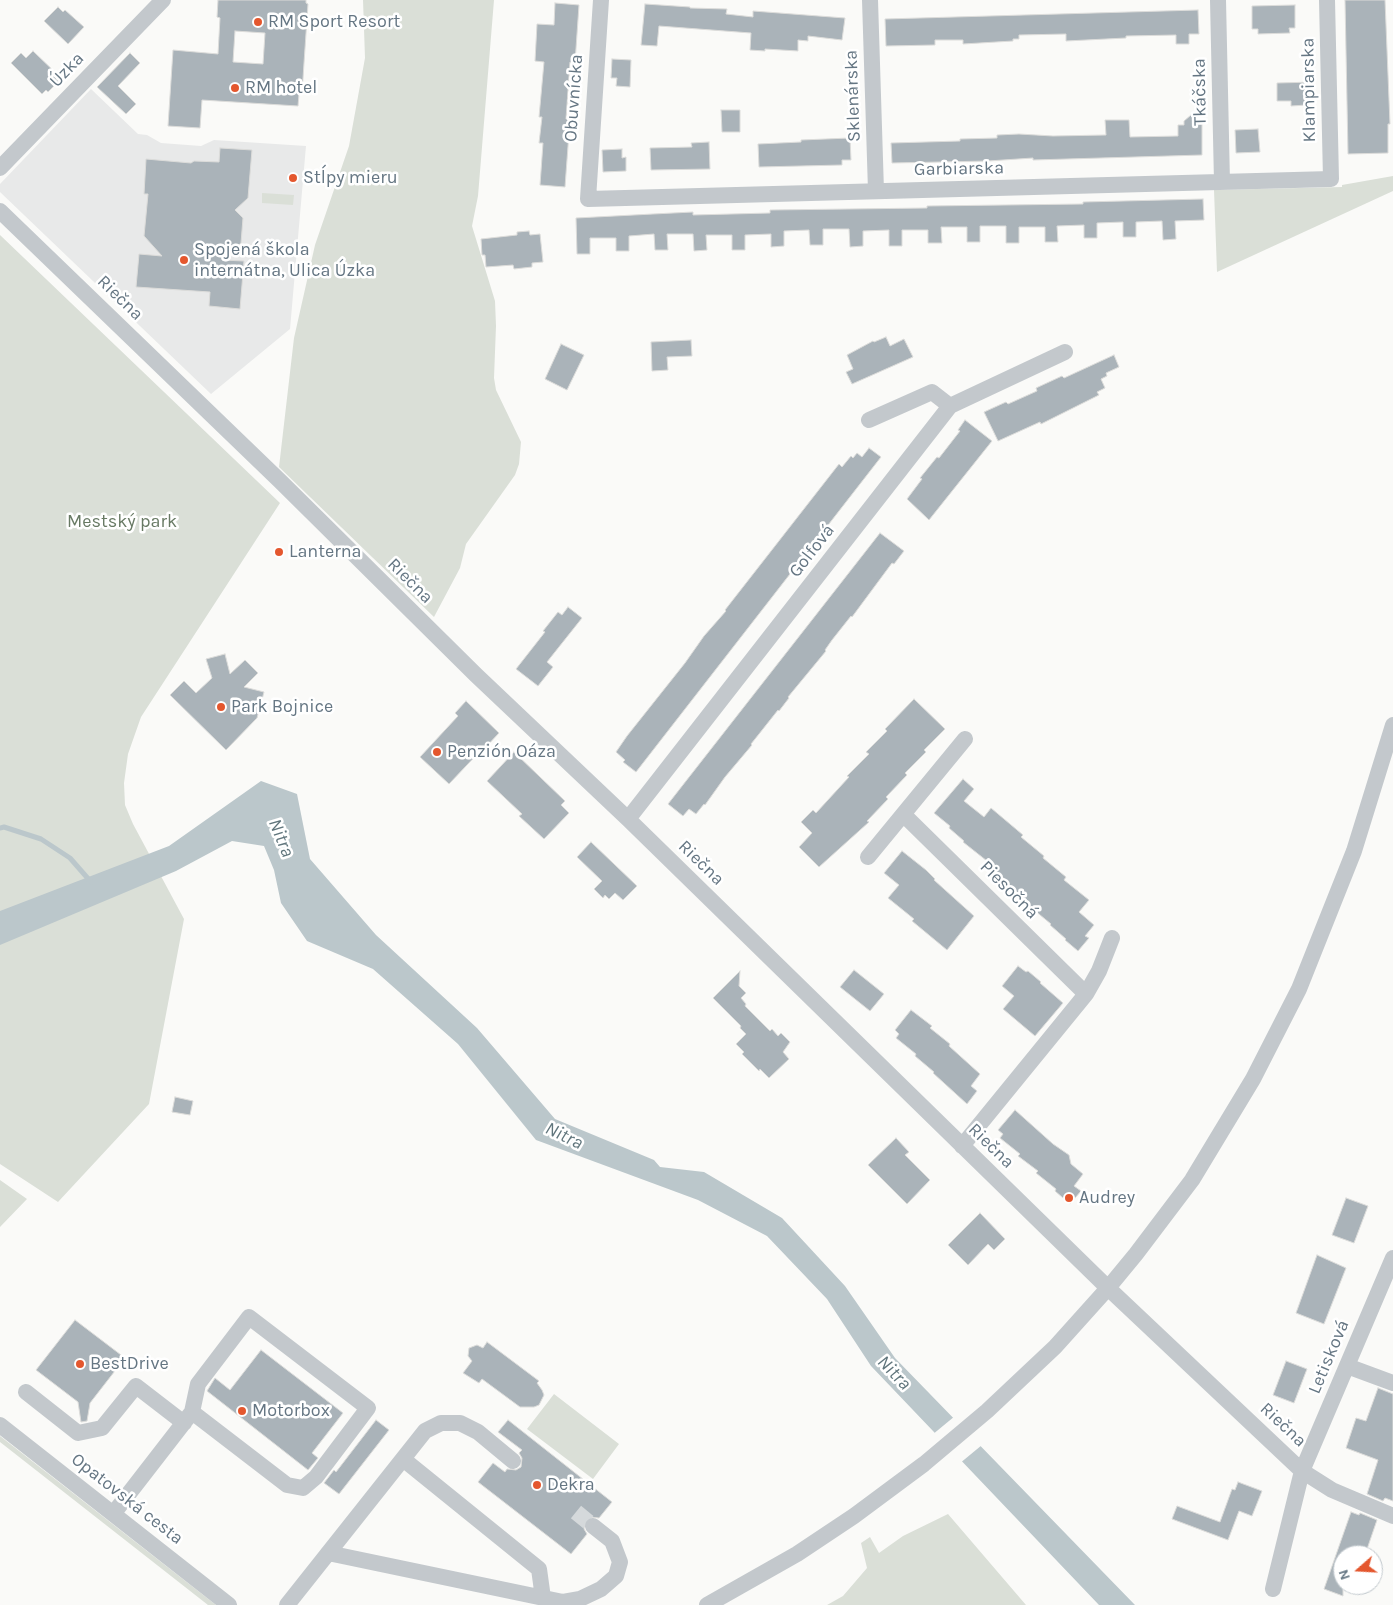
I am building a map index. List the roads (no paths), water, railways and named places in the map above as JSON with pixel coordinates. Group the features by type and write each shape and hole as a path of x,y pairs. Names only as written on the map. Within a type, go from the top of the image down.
{"street":[{"name":"Úzka","path":"0,168 163,0"},
{"name":"Obuvnícka","path":"588,199 601,0"},
{"name":"Sklenárska","path":"870,0 876,191"},
{"name":"Tkáčska","path":"1218,0 1222,182"},
{"name":"Klampiarska","path":"1327,0 1331,179"},
{"name":"Garbiarska","path":"588,199 1331,179"},
{"name":"Riečna","path":"0,211 280,481 476,675 628,819 1108,1288 1302,1470 1332,1490 1393,1516"},
{"name":"Golfová","path":"628,819 950,406 1065,352"},
{"path":"869,420 932,392 950,406"},
{"path":"707,1605 797,1554 854,1516 924,1464 987,1411 1055,1347 1108,1288 1192,1180 1254,1079 1299,989 1354,851 1393,725"},
{"path":"868,857 965,739"},
{"name":"Piesočná","path":"904,815 1086,994"},
{"path":"962,1146 1086,994 1099,971 1112,938"},
{"name":"Letisková","path":"1273,1589 1302,1470 1393,1258"},
{"path":"26,1392 78,1433 102,1428 136,1386 188,1418 286,1485 303,1488 316,1477 368,1408 249,1317 198,1384 188,1418 113,1514"},
{"path":"1347,1366 1393,1383"},
{"path":"287,1605 425,1432 440,1423 460,1423 478,1432 513,1461"},
{"name":"Opatovská cesta","path":"0,1426 229,1605"},
{"path":"403,1459 539,1569 544,1598"},
{"path":"328,1553 563,1602 580,1599 601,1590 616,1576 620,1562 612,1541 593,1526"}],"water":[{"name":"Nitra","path":"261,781 297,794 310,859 376,935 477,1028 555,1119 654,1160 660,1167 704,1172 782,1218 845,1286 895,1358 1135,1605 1099,1605 871,1366 827,1299 767,1236 698,1200 536,1140 458,1044 373,969 307,941 281,903 274,870 264,846 232,841 176,871 0,945 0,911 169,846"}],"waterway":[{"path":"0,828 4,827 41,839 70,858 91,882"}],"tunnel":[{"path":"576,1512 593,1526"}],"place":[{"name":"RM Sport Resort","path":"258,22"},
{"name":"RM hotel","path":"235,88"},
{"name":"Stĺpy mieru","path":"293,178"},
{"name":"Spojená škola internátna, Ulica Úzka","path":"184,260"},
{"name":"Lanterna","path":"279,552"},
{"name":"Park Bojnice","path":"221,707"},
{"name":"Penzión Oáza","path":"437,752"},
{"name":"Audrey","path":"1069,1198"},
{"name":"BestDrive","path":"80,1364"},
{"name":"Motorbox","path":"242,1411"},
{"name":"Dekra","path":"537,1485"}],"park label":[{"name":"Mestský park","path":"122,522"}]}
